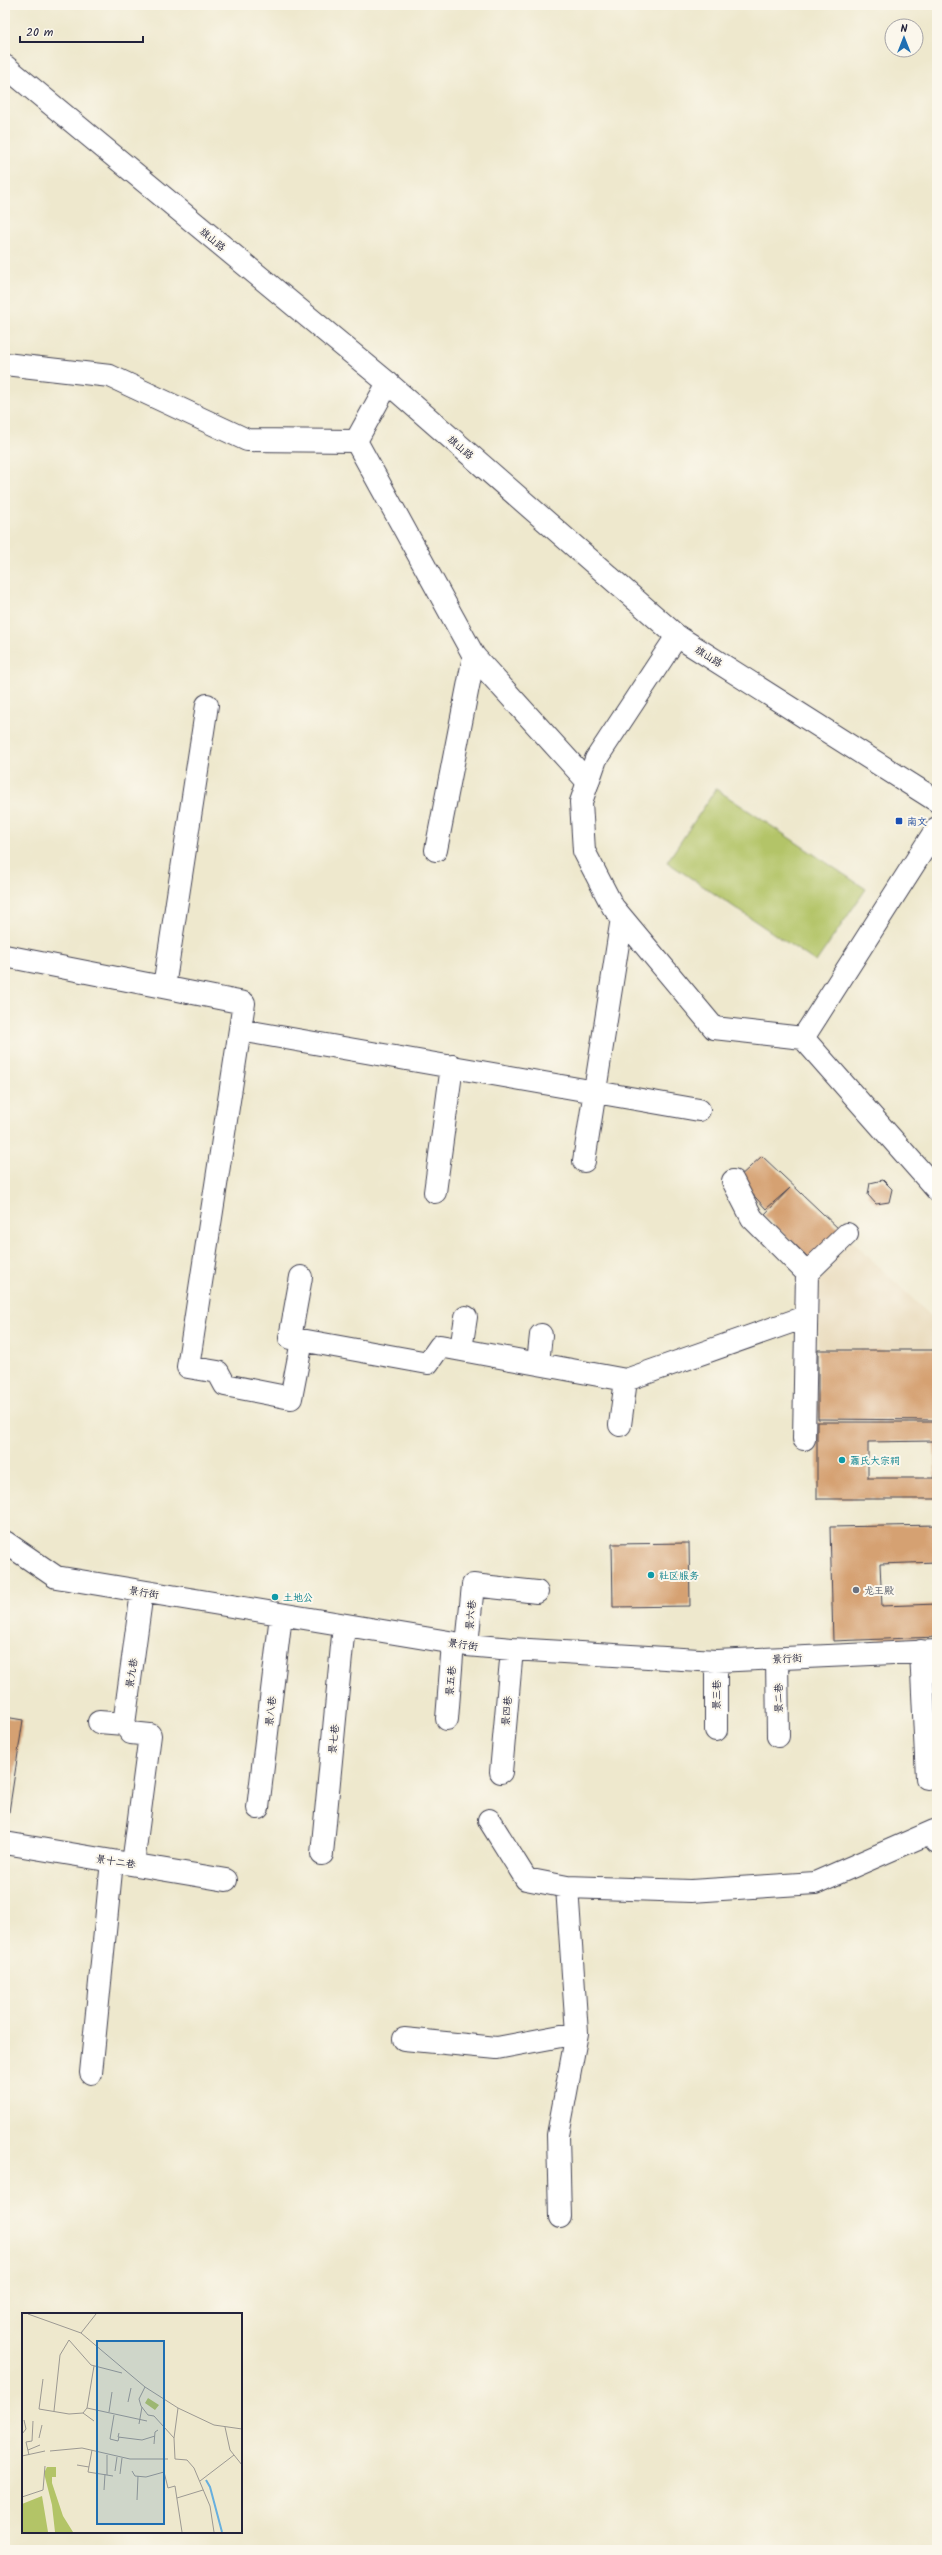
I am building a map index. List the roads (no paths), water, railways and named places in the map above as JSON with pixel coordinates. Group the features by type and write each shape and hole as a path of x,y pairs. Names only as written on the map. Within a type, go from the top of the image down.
{"street":[{"name":"旗山路","path":"5,66 388,383 678,636 937,801"},
{"path":"5,364 110,376 247,440 356,441"},
{"path":"356,441 388,383"},
{"path":"356,441 474,656 588,782"},
{"path":"678,636 596,759 581,802 584,851 613,907 714,1028 803,1038 937,1190"},
{"path":"436,850 474,656"},
{"path":"164,987 207,705"},
{"path":"803,1038 937,828"},
{"path":"584,1161 622,918"},
{"path":"5,956 244,1003 188,1367 218,1372 225,1385 291,1398 302,1341"},
{"path":"240,1030 699,1110"},
{"path":"435,1192 452,1066"},
{"path":"733,1180 752,1218 807,1272"},
{"path":"804,1439 807,1272 847,1234"},
{"path":"301,1277 290,1338 428,1363 440,1346 626,1380 806,1317"},
{"path":"462,1349 466,1317"},
{"path":"538,1363 541,1335"},
{"path":"620,1425 626,1380"},
{"name":"景行街","path":"5,1542 56,1577 460,1644 512,1650 716,1661 929,1651"},
{"name":"景六巷","path":"460,1644 473,1585 537,1592"},
{"name":"景九巷","path":"124,1724 142,1592"},
{"name":"景八巷","path":"258,1808 281,1615"},
{"name":"景七巷","path":"322,1854 344,1625"},
{"name":"景五巷","path":"447,1719 460,1644"},
{"name":"景四巷","path":"501,1772 512,1650"},
{"path":"927,1778 929,1651"},
{"name":"景二巷","path":"777,1659 778,1736"},
{"name":"景三巷","path":"716,1661 716,1730"},
{"path":"91,2073 122,1862 150,1735 131,1733 124,1724 99,1722"},
{"path":"489,1820 526,1879 567,1887 691,1891 815,1883 934,1831 937,1842"},
{"name":"景十二巷","path":"5,1843 226,1880"},
{"path":"560,2217 558,2135 577,2032 567,1887"},
{"path":"404,2039 497,2048 577,2032"}],"place":[{"name":"南文","path":"899,821"},
{"name":"蕭氏大宗祠","path":"842,1460"},
{"name":"社区服务","path":"651,1575"},
{"name":"龙王殿","path":"856,1590"},
{"name":"土地公","path":"275,1597"}]}
